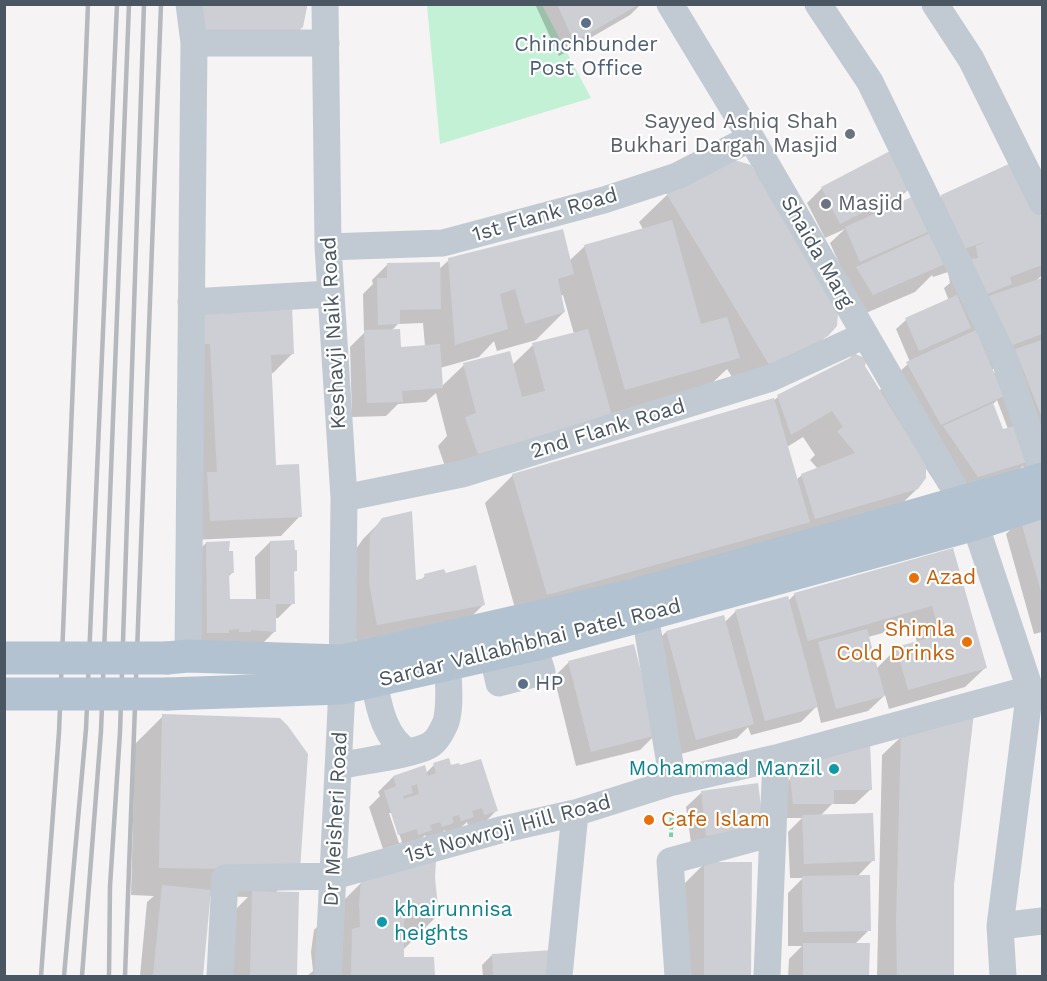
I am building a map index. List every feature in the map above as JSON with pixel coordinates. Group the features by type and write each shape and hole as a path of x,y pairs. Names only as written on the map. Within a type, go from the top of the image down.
{"main road":[{"name":"Sardar Vallabhbhai Patel Road","path":"969,513 1042,479"},
{"name":"Sardar Vallabhbhai Patel Road","path":"4,694 167,694 342,674 640,605 969,513 1042,501"},
{"name":"Sardar Vallabhbhai Patel Road","path":"4,658 178,657 342,674 374,682 534,645 640,605"}],"street":[{"path":"178,657 191,302 194,43 189,4"},
{"name":"Keshavji Naik Road","path":"325,4 328,247 344,498 342,674"},
{"name":"Shaida Marg","path":"670,4 751,138 969,513 1030,689"},
{"path":"818,4 870,82 1004,358 1042,470"},
{"path":"935,4 971,59 1042,202"},
{"path":"194,43 326,43"},
{"name":"1st Flank Road","path":"328,247 444,243 604,200 677,176 751,138"},
{"path":"191,302 330,294"},
{"name":"2nd Flank Road","path":"344,498 462,474 771,378 865,335"},
{"path":"640,605 673,782"},
{"path":"339,766 408,752 432,744 446,721 448,665"},
{"name":"Dr Meisheri Road","path":"328,976 342,674"},
{"path":"374,682 379,708 388,730 398,745 408,752"},
{"path":"1003,976 1000,926 1030,689"},
{"name":"1st Nowroji Hill Road","path":"220,976 225,878 334,876 500,830 575,813 673,782 776,758 1030,689"},
{"path":"767,976 776,758"},
{"path":"559,976 575,813"},
{"path":"678,976 670,861 773,833"},
{"path":"1000,926 1042,921"}],"path":[{"path":"670,861 673,782"}],"green space":[{"path":"427,5 542,5 591,98 440,144"}],"building":[{"path":"202,4 307,4 307,7 303,27 296,33 203,30"},
{"name":"Chinchbunder Post Office","path":"557,4 640,4 574,42"},
{"path":"892,150 911,188 840,224 821,187"},
{"path":"731,159 751,165 838,312 837,326 828,336 771,368 666,193"},
{"path":"1011,163 1027,186 1042,219 1042,265 1010,277 1012,284 985,295 971,259 978,258 976,246 987,241 961,250 941,195"},
{"path":"916,195 932,230 860,262 845,227"},
{"path":"672,220 701,324 727,317 740,358 625,390 584,245"},
{"path":"563,229 574,274 558,279 565,312 525,324 515,289 500,294 508,329 455,345 448,258"},
{"path":"930,233 945,264 873,295 856,267"},
{"path":"440,262 441,309 400,310 400,324 378,325 377,278 387,278 387,263"},
{"path":"1042,278 1042,334 1007,347 986,297"},
{"path":"957,295 971,328 919,351 905,318"},
{"path":"292,305 294,354 271,355 276,465 299,464 302,517 210,521 207,472 217,472 210,344 201,344 199,310"},
{"path":"400,329 401,347 440,344 443,388 402,391 403,402 367,403 364,330"},
{"path":"588,329 612,416 478,454 465,417 476,413 463,363 510,351 522,397 545,391 532,343"},
{"path":"976,330 1004,396 941,425 906,362"},
{"path":"1042,340 1042,418 1015,349"},
{"path":"853,353 867,359 865,366 926,465 926,478 918,489 815,519 801,474 855,453 837,431 843,427 832,411 791,435 777,395 850,358"},
{"path":"774,398 810,522 547,595 512,474"},
{"path":"993,403 1003,429 1018,425 1030,461 978,477 943,426"},
{"path":"412,511 416,580 425,578 424,574 444,569 446,573 476,565 485,605 377,625 369,583 370,535 382,518"},
{"path":"1042,512 1042,595 1020,518"},
{"path":"294,540 295,550 297,550 297,571 294,571 295,604 276,604 276,632 251,630 251,632 239,632 239,629 229,630 229,633 207,633 206,542 230,541 229,551 233,551 234,573 229,573 230,599 270,599 270,541"},
{"path":"953,548 987,668 908,690 896,647 940,635 932,606 808,641 794,593"},
{"path":"788,596 818,707 765,721 735,610"},
{"path":"724,615 754,724 696,740 666,631"},
{"path":"867,629 885,696 836,709 818,642"},
{"path":"634,644 657,735 591,752 568,661"},
{"path":"974,713 954,885 954,976 897,976 896,921 901,734"},
{"path":"162,714 280,718 288,726 308,754 300,870 159,868"},
{"name":"Mohammad Manzil","path":"870,740 872,790 834,790 834,804 793,804 790,777 804,762"},
{"path":"449,758 451,765 459,763 460,765 481,759 498,811 484,815 482,808 472,811 474,817 461,821 459,815 452,817 454,823 442,827 440,822 430,825 432,830 418,835 417,829 398,835 384,791 396,786 393,776 425,765 428,776 436,773 433,763","holes":["417,784 419,794 404,799 403,796 413,793 411,786"]},
{"path":"758,783 764,829 706,836 701,791"},
{"path":"873,813 875,861 804,864 802,815"},
{"name":"khairunnisa heights","path":"436,860 435,878 439,916 404,916 404,957 434,957 435,976 351,976 352,929 360,927 361,880"},
{"path":"704,862 752,862 751,976 704,976"},
{"path":"870,875 871,931 803,932 802,876"},
{"path":"162,885 211,890 203,976 153,976"},
{"path":"252,891 299,892 297,976 250,976"},
{"path":"803,943 870,943 869,976 803,976"},
{"path":"554,950 549,976 493,976 492,954"}],"railway":[{"path":"41,976 59,732 88,4"},
{"path":"64,976 86,729 117,4"},
{"path":"82,976 101,731 129,4"},
{"path":"109,976 110,886 120,732 144,4"},
{"path":"125,976 161,4"}],"place":[{"name":"Chinchbunder Post Office","path":"586,23"},
{"name":"Sayyed Ashiq Shah Bukhari Dargah Masjid","path":"850,134"},
{"name":"Masjid","path":"826,204"},
{"name":"Azad","path":"914,578"},
{"name":"Shimla Cold Drinks","path":"967,642"},
{"name":"HP","path":"523,684"},
{"name":"Mohammad Manzil","path":"834,769"},
{"name":"Cafe Islam","path":"649,820"},
{"name":"khairunnisa heights","path":"382,922"}]}
